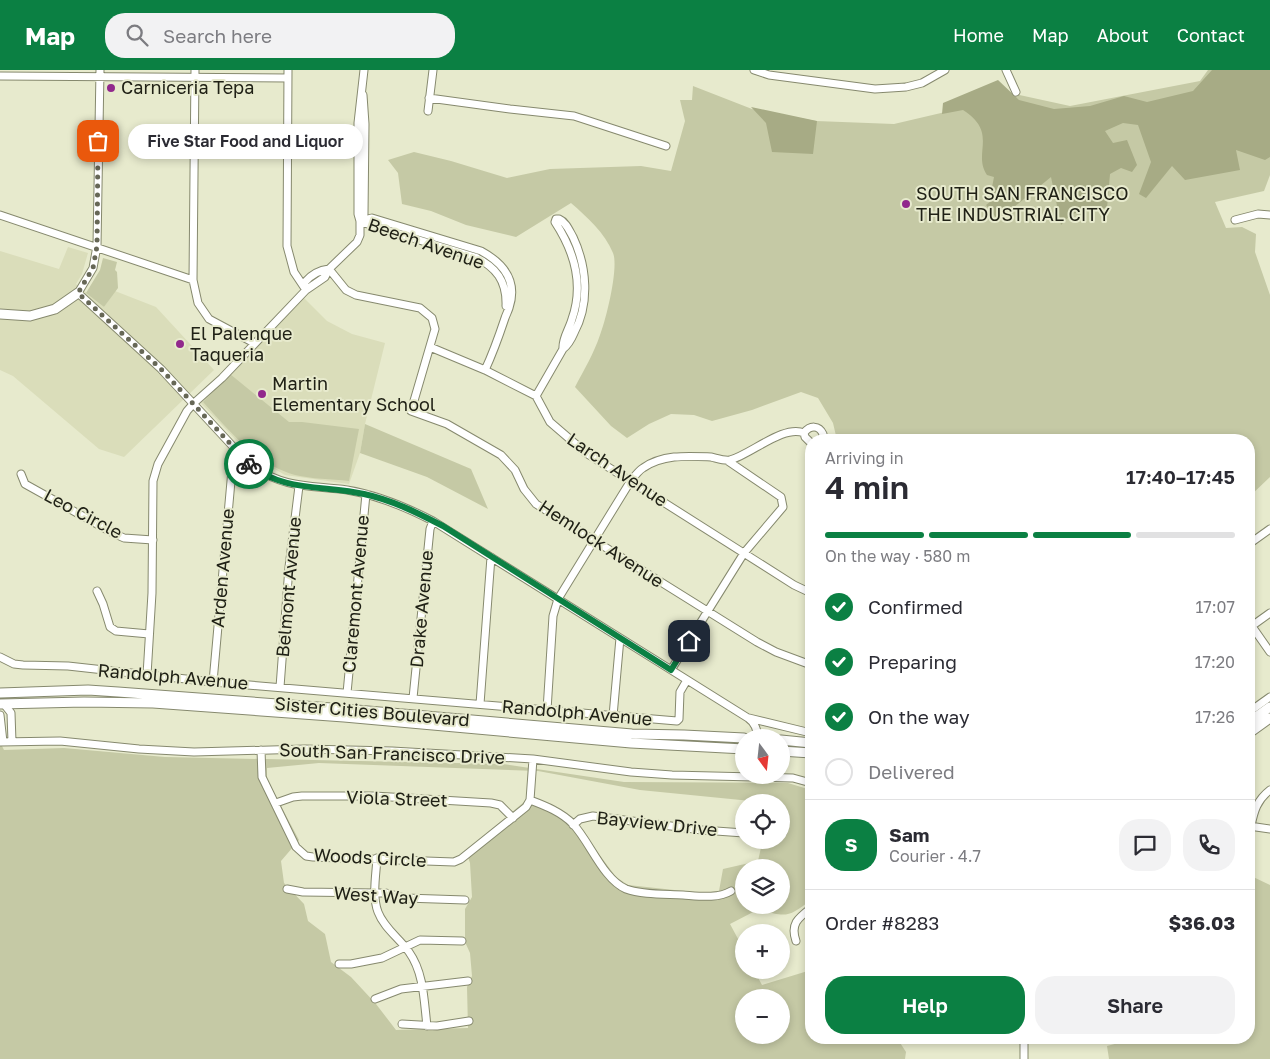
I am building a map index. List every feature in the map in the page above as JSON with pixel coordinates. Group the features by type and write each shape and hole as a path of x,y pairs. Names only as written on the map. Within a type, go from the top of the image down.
{"main road":[{"path":"0,314 30,316 55,309 78,293"},
{"name":"Sister Cities Boulevard","path":"2,693 88,690 345,709 632,734 735,738"},
{"name":"Sister Cities Boulevard","path":"1,709 84,702 153,703 344,717 631,743 735,749"},
{"path":"1255,718 1270,707"},
{"path":"1255,729 1270,718"},
{"path":"790,741 805,742"},
{"path":"790,752 805,753"}],"street":[{"path":"290,70 288,78 287,246 294,272 306,290"},
{"path":"147,675 152,540 152,481 158,464 187,411 194,403 222,378 306,290 325,277 329,269 357,242 360,235 360,221 364,214 365,103 362,88 364,70"},
{"path":"428,111 433,70"},
{"path":"754,70 769,75 875,89 906,87 922,83 945,70"},
{"path":"1006,70 1016,92"},
{"path":"100,74 97,246 93,268 78,293 161,369 194,403 240,456 265,475 299,486 347,490 366,494 405,508 433,521 748,718 756,729"},
{"path":"0,76 195,74 288,78"},
{"path":"195,74 193,280 198,303 209,318 254,343"},
{"path":"430,98 574,116 666,146"},
{"path":"1236,220 1258,214 1270,215"},
{"path":"0,215 97,246 193,280"},
{"name":"Beech Avenue","path":"360,221 372,218 480,251 494,258 504,268 512,295 509,309 485,370"},
{"path":"430,347 485,370 536,396 577,328 584,301 584,271 575,251"},
{"name":"Hemlock Avenue","path":"329,269 346,290 356,295 420,308 432,318 435,329 411,411 447,424 501,455 515,470 524,489 536,504 776,652 805,663"},
{"name":"Larch Avenue","path":"536,396 550,422 586,453 805,590"},
{"path":"804,433 807,429 813,427 818,428 823,434"},
{"path":"728,460 782,434 798,430 804,433 805,437"},
{"name":"Arden Avenue","path":"213,682 232,470 240,456"},
{"path":"547,710 553,616 558,599 630,482 644,468 662,459 683,456 728,460 781,498 782,507 744,553 671,670"},
{"name":"Leo Circle","path":"21,474 25,484 113,533 124,538 152,540"},
{"name":"Belmont Avenue","path":"280,687 289,567 299,486"},
{"name":"Claremont Avenue","path":"347,693 366,494"},
{"name":"Drake Avenue","path":"413,698 430,528 433,521"},
{"path":"1255,540 1270,529"},
{"path":"480,704 491,557"},
{"path":"97,591 110,627 116,632 149,634"},
{"path":"1255,622 1270,612"},
{"path":"1255,632 1270,652"},
{"path":"613,716 620,638"},
{"name":"Randolph Avenue","path":"0,657 14,664 68,666 213,682 677,721 679,719 680,692 686,680"},
{"path":"2,693 2,742"},
{"path":"1255,708 1270,697"},
{"path":"1,709 11,713 12,742"},
{"path":"748,718 769,721 805,731"},
{"name":"South San Francisco Drive","path":"2,742 60,741 194,752 261,750 392,751 533,759 631,772 793,778 805,781"},
{"name":"Woods Circle","path":"261,750 262,777 296,847 306,856 454,862 461,859 513,818"},
{"path":"513,818 526,807 530,800 533,759"},
{"path":"1255,810 1262,796 1270,790"},
{"name":"Viola Street","path":"276,803 302,796 374,796 481,802 500,805 513,818"},
{"path":"530,800 554,810 573,825 610,876 617,884 627,889 638,892 693,896 720,896 731,891"},
{"name":"Bayview Drive","path":"573,825 580,819 593,816 684,828 735,832"},
{"path":"1255,827 1270,829"},
{"path":"377,858 376,903 378,913 415,962 423,988 427,1026"},
{"name":"West Way","path":"287,889 303,892 386,893 405,898 465,900"},
{"path":"796,941 793,927 805,913"},
{"path":"339,964 351,964 382,958 420,940 462,941"},
{"path":"375,999 401,989 423,988 468,981"},
{"path":"402,1024 427,1026 469,1021"},
{"path":"1024,1044 1024,1059"}],"shaded area":[{"path":"1208,70 1270,70 1270,175 1264,191 1215,202 1226,228 1242,227 1256,234 1255,252 1270,295 1270,477 1255,491 1255,434 836,434 833,423 818,398 801,392 752,410 712,421 694,415 671,414 649,424 627,438 611,426 575,387 600,335 613,281 613,253 595,226 571,203 516,237 466,225 431,211 402,204 398,173 388,160 414,152 507,178 550,169 641,166 671,171 685,121 680,100 692,100 693,86 752,109 816,121 894,124 941,113 1006,92 1070,106 1200,81"},
{"path":"1212,70 1270,70 1270,157 1265,160 1236,150 1240,170 1185,180 1172,166 1146,198 1139,194 1151,162 1138,125 1123,123 1105,131 1113,143 1127,140 1137,165 1132,172 1121,168 1110,174 1107,208 1071,214 1061,225 1051,177 998,220 986,205 995,198 992,187 994,177 987,175 983,167 983,143 980,127 974,118 963,110 942,114 943,103 998,80 1019,100 1054,109 1090,106 1124,96 1147,102 1193,91"},
{"path":"751,107 817,121 813,154 772,152 766,123"},
{"path":"68,247 88,253 82,274 76,284 104,307 115,291 156,307 214,370 124,457 99,449 13,376 0,370 0,251 59,269"},
{"path":"103,258 117,262 115,270 117,272 118,288 104,307 86,293 100,270"},
{"path":"304,298 327,321 352,334 385,343 365,424 360,453 349,484 285,475 261,461 236,440 201,403"},
{"path":"230,374 289,422 359,429 349,481 295,475 281,470 255,455 233,435 203,402"},
{"path":"365,424 471,469 488,509 427,477 360,453"},
{"path":"0,742 4,750 64,748 165,757 503,764 624,782 790,784 805,788 805,904 790,913 790,859 758,859 761,849 790,849 790,794 735,794 735,799 640,790 538,771 319,763 267,768 267,780 299,840 281,861 284,883 304,904 308,921 325,934 331,962 351,977 376,1004 396,1030 468,1028 467,987 472,976 470,953 465,942 465,909 472,897 470,863 466,851 524,802 538,801 565,812 616,877 628,885 702,893 719,891 723,869 735,866 735,914 749,914 730,924 735,933 735,979 759,979 762,985 782,979 790,979 790,976 805,972 805,1044 901,1044 906,1052 905,1059 0,1059"},
{"path":"1255,878 1270,885 1270,1059 1109,1059 1107,1046 1114,1044 1255,1044"}],"way so far":[{"path":"98,141 97,246 93,268 78,293 161,369 249,464"}],"place":[{"name":"Carniceria Tepa","path":"111,88"},
{"name":"Five Star Food and Liquor","path":"98,141"},
{"name":"SOUTH SAN FRANCISCO THE INDUSTRIAL CITY","path":"906,204"},
{"name":"El Palenque Taqueria","path":"180,344"},
{"name":"Martin Elementary School","path":"262,394"}],"route":[{"path":"249,464 265,475 283,482 299,486 347,490 366,494 425,517 443,526 671,670 689,641"}]}
